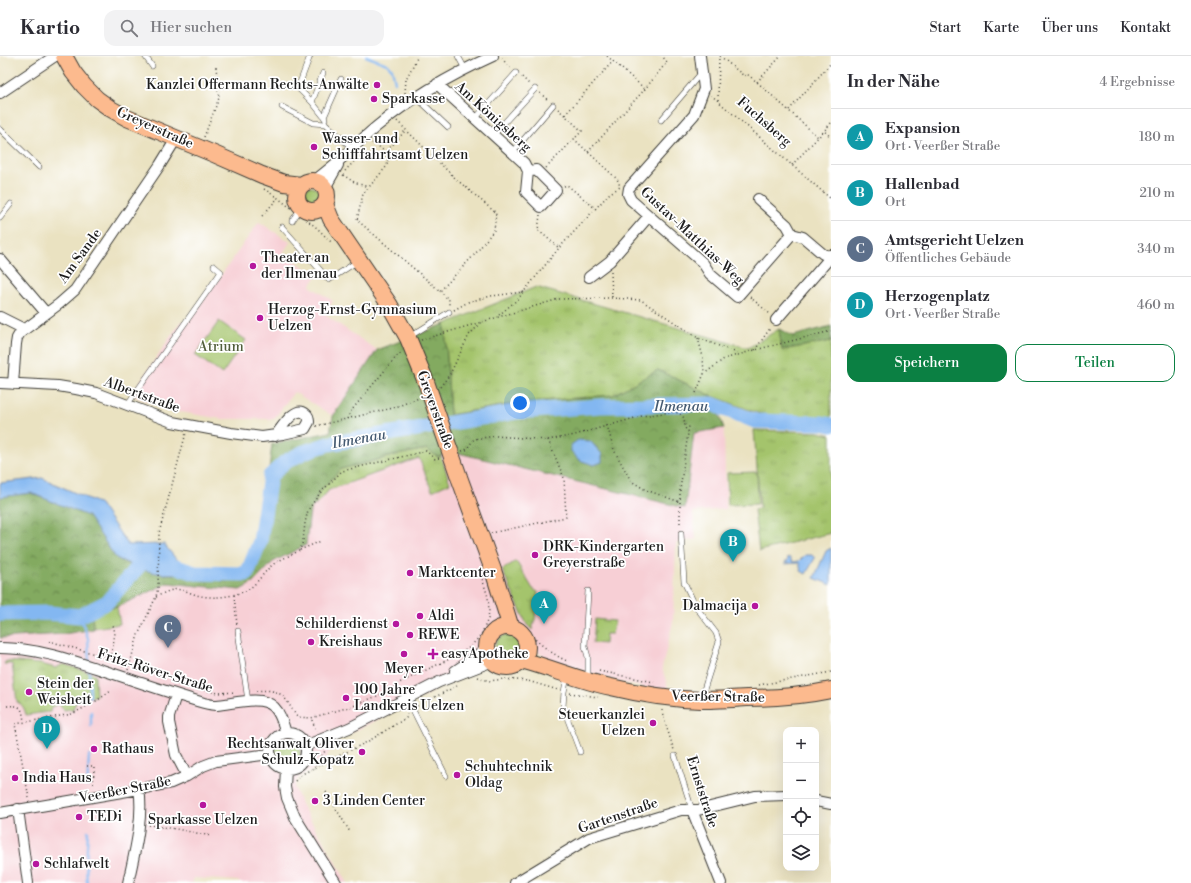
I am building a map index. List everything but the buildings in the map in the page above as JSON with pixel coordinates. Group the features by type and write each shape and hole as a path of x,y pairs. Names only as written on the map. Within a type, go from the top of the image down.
{"main road":[{"name":"Greyerstraße","path":"64,56 72,72 97,99 127,118 284,183 308,195 327,194 325,204 331,219 389,304 409,342 426,382 493,570 498,617 510,626"},
{"name":"Greyerstraße","path":"308,195 324,224 358,260"},
{"path":"510,626 521,634 526,644 524,655 513,666 508,667 498,664 490,655 489,638 510,626"},
{"name":"Veerßer Straße","path":"524,655 588,675 612,688 663,697 701,700 768,698 795,696 831,690"}],"street":[{"path":"0,93 55,56"},
{"name":"Am Königsberg","path":"308,195 352,148 377,126 416,97 437,84 493,56"},
{"path":"700,56 704,89"},
{"name":"Am Königsberg","path":"437,84 524,163 528,171 526,192 541,207"},
{"name":"Gustav-Matthias-Weg","path":"704,89 694,115 629,188 624,191 631,200 703,263 710,274 737,297 792,234"},
{"name":"Am Sande","path":"24,329 59,304 75,290 160,166 176,138"},
{"name":"Am Königsberg","path":"528,171 536,170 556,190"},
{"path":"541,207 556,190"},
{"path":"758,199 787,225 792,234 803,237 823,254 830,255 828,260 776,320"},
{"path":"589,276 610,261 649,216"},
{"path":"0,259 46,313"},
{"path":"0,317 24,329 17,338 13,384"},
{"name":"Albertstraße","path":"0,383 58,386 76,389 96,394 172,422 245,436 275,436 305,429"},
{"path":"275,436 288,419 294,414 300,412 304,412 309,419 308,426 305,429"},
{"name":"Fritz-Röver-Straße","path":"0,648 44,652 97,668 127,674 176,695 204,703 216,705 248,701 268,703 273,706 281,719 286,733"},
{"path":"306,746 349,728 490,655"},
{"path":"439,682 476,657 490,655"},
{"path":"176,695 169,717 169,722 176,755 187,776"},
{"path":"286,733 296,735 304,741 306,746 306,755 302,763 294,768 286,768 277,765 270,754 273,742 278,736 286,733"},
{"name":"Veerßer Straße","path":"0,813 171,783 187,776 203,766 216,761 270,754"},
{"path":"286,768 285,782 287,798 296,817 336,883"},
{"path":"128,883 139,823 141,799 139,789"},
{"name":"Gartenstraße","path":"515,883 589,838 681,810 698,810 755,796 783,795"},
{"path":"819,801 831,804"},
{"path":"18,809 28,883"},
{"name":"Ernststraße","path":"692,810 721,883"}],"lane":[{"path":"145,56 152,66"},
{"path":"310,56 298,88 324,117 326,124 352,148"},
{"path":"458,56 465,69"},
{"path":"661,120 702,71"},
{"path":"312,102 323,73"},
{"path":"475,119 516,73"},
{"path":"324,117 341,79"},
{"path":"493,135 535,89"},
{"path":"416,97 448,127"},
{"path":"512,152 553,105"},
{"path":"282,107 313,123 326,124"},
{"path":"0,129 39,167"},
{"path":"292,221 308,195"},
{"path":"0,218 11,204"},
{"path":"282,227 329,280 358,260"},
{"path":"127,405 221,272 214,266"},
{"path":"409,342 449,312"},
{"path":"681,533 684,582 696,607 716,632 719,642 701,700"},
{"path":"588,591 585,646 588,657 588,675"},
{"path":"238,631 248,701"},
{"path":"565,669 563,707 580,752"},
{"path":"407,698 446,776"},
{"name":"Ernststraße","path":"676,756 692,810"}],"path":[{"path":"405,105 406,79 418,56"},
{"path":"500,56 516,73 582,131 541,175"},
{"path":"607,56 645,89"},
{"path":"588,152 645,89 667,62 661,57 662,56"},
{"path":"720,56 744,76 747,74 757,82 818,137"},
{"path":"718,100 720,56"},
{"path":"757,82 781,56"},
{"path":"565,116 613,61"},
{"path":"789,110 831,63"},
{"path":"200,148 219,98 216,67"},
{"name":"Fuchsberg","path":"704,89 831,199"},
{"path":"392,115 456,179 496,213 494,230 476,254 440,291"},
{"path":"792,165 831,123"},
{"path":"385,153 406,130"},
{"path":"824,131 831,137"},
{"path":"498,316 518,299 559,248 610,193 624,191 617,179 574,139"},
{"path":"370,143 373,142 385,153 388,160 387,166 368,187 361,198 357,220 440,291 449,300 449,312 468,302 491,296 524,292"},
{"path":"341,178 361,153"},
{"path":"343,175 354,182 368,187"},
{"path":"556,190 567,185 596,209"},
{"path":"262,216 278,198"},
{"path":"541,207 538,230 559,248"},
{"path":"610,261 612,298"},
{"path":"743,290 776,320 755,350"},
{"path":"305,429 347,418 409,342 559,299 612,298 641,300 698,338 740,354"},
{"path":"704,374 724,359 831,331"},
{"path":"696,393 704,374 703,357 698,338"},
{"path":"496,436 548,440 575,435 642,416 671,412 679,413 684,418 684,428 688,432"},
{"path":"607,425 614,450 632,481 646,490 680,502"},
{"path":"127,674 138,635 156,597 158,587 159,533 188,426"},
{"path":"681,533 680,490 689,426"},
{"path":"480,535 566,517 564,478 548,440"},
{"path":"300,550 308,510 320,493 342,470 397,457"},
{"path":"156,597 175,589 183,590 198,596 208,597 241,593 254,585 274,564 321,541"},
{"path":"313,769 325,751 311,718 353,706 390,691 401,682 460,654 470,647 481,635 490,611 488,597 478,564"},
{"path":"234,594 238,631"},
{"path":"111,658 115,633 114,625"},
{"path":"510,626 525,627 536,640 559,658 565,669"},
{"path":"49,641 120,661 127,674"},
{"path":"756,685 831,672"},
{"path":"588,675 656,683"},
{"path":"474,676 489,681 504,680 528,682 564,692"},
{"path":"177,684 218,693 231,692"},
{"path":"285,782 294,782 300,775 368,742 406,718 408,711 461,684"},
{"path":"29,796 15,724 72,714 93,704 111,691"},
{"path":"7,706 18,706 24,722"},
{"name":"Ernststraße","path":"662,708 663,716 676,756"},
{"path":"87,766 94,766 93,789"},
{"path":"326,792 350,832"},
{"path":"139,823 212,836"}],"shaded area":[{"name":"Herzog-Ernst-Gymnasium Uelzen","path":"259,222 290,242 283,253 317,276 310,286 333,301 325,315 377,350 333,416 294,392 274,419 222,419 175,411 131,395 181,321 186,324"},
{"path":"724,428 726,509 693,512 696,539 676,543 673,622 662,668 670,694 620,682 557,664 536,651 529,643 523,631 518,627 506,625 498,626 492,630 484,642 489,660 424,696 335,741 323,764 298,778 295,788 301,804 348,883 240,883 238,881 194,878 192,883 0,883 0,638 64,634 119,624 117,607 168,583 241,590 253,583 273,562 305,545 310,511 329,490 419,458 450,451 684,508 694,433"}],"green space":[{"path":"311,187 317,190 320,196 317,202 311,205 305,202 302,196 305,190"},
{"path":"536,287 748,348 779,329 782,350 831,341 831,419 760,414 712,396 658,370 613,395 518,403 450,415 445,324"},
{"name":"Atrium","path":"219,321 246,340 222,374 195,355"},
{"path":"445,324 450,415 518,403 613,395 658,370 712,396 724,428 694,433 685,508 450,451 438,457 426,449 341,469 319,492 310,511 306,545 273,562 253,583 240,590 168,583 117,607 92,612 94,629 64,634 0,638 0,497 31,493 89,516 116,558 136,568 162,574 247,574 260,541 272,444 330,432 333,416 377,350"},
{"path":"831,326 831,341 782,350 779,329 793,336"},
{"path":"754,430 818,432 831,435 831,533 759,551 754,510 760,507"},
{"path":"427,449 438,457 441,456 450,483 432,491 419,458 329,490 318,503 314,505 319,492 341,469"},
{"path":"757,472 758,504 728,505 727,473"},
{"path":"516,561 533,589 538,592 535,620 532,630 527,625 502,570"},
{"path":"117,607 120,624 94,628 91,612"},
{"path":"595,619 615,621 612,634 606,634 605,644 593,643"},
{"path":"507,635 516,638 519,647 516,656 507,659 498,656 495,647 498,638"},
{"path":"7,661 41,664 56,668 63,664 95,674 96,696 77,700 73,709 64,710 57,704 51,708 50,712 26,715 21,704 17,702 12,664 4,664"},
{"path":"288,738 297,742 301,751 297,760 288,764 279,760 275,751 279,742"}],"water":[{"path":"578,440 590,441 602,454 602,462 594,465 579,460 571,451 571,445"},
{"path":"42,478 100,504 128,545 164,544 176,559 195,573 162,574 143,570 116,558 88,516 31,493 0,497 0,483"},
{"path":"831,548 831,585 814,578 826,551"},
{"path":"805,555 812,555 815,558 806,574 801,571 799,563 785,564 788,557 792,562 799,561"}],"waterway":[{"path":"366,56 387,64 392,69 395,82"},
{"name":"Ilmenau","path":"177,567 195,573 247,574 260,541 270,476 285,462 304,452 328,444 516,412 600,406 712,404 755,421 822,423 831,425"},
{"path":"0,614 48,613 80,616 107,602 146,558"},
{"path":"80,616 88,638 89,662"},
{"path":"89,669 90,697"},
{"path":"91,712 91,726"},
{"path":"87,786 89,756"},
{"path":"87,883 86,864 88,831"}],"place":[{"name":"Kanzlei Offermann Rechts-Anwälte","path":"377,85"},
{"name":"Sparkasse","path":"374,99"},
{"name":"Wasser- und Schifffahrtsamt Uelzen","path":"314,147"},
{"name":"Theater an der Ilmenau","path":"253,266"},
{"name":"Herzog-Ernst-Gymnasium Uelzen","path":"260,318"},
{"name":"DRK-Kindergarten Greyerstraße","path":"535,555"},
{"name":"Hallenbad","path":"733,562"},
{"name":"Marktcenter","path":"410,573"},
{"name":"Dalmacija","path":"755,606"},
{"name":"Aldi","path":"420,616"},
{"name":"Schilderdienst","path":"396,624"},
{"name":"Expansion","path":"544,624"},
{"name":"REWE","path":"410,635"},
{"name":"Kreishaus","path":"311,642"},
{"name":"Amtsgericht Uelzen","path":"168,648"},
{"name":"Meyer","path":"404,654"},
{"name":"easyApotheke","path":"433,654"},
{"name":"Stein der Weisheit","path":"29,692"},
{"name":"100 Jahre Landkreis Uelzen","path":"346,698"},
{"name":"Steuerkanzlei Uelzen","path":"653,723"},
{"name":"Herzogenplatz","path":"47,749"},
{"name":"Rathaus","path":"94,749"},
{"name":"Rechtsanwalt Oliver Schulz-Kopatz","path":"362,752"},
{"name":"Schuhtechnik Oldag","path":"457,775"},
{"name":"India Haus","path":"15,778"},
{"name":"3 Linden Center","path":"315,801"},
{"name":"Sparkasse Uelzen","path":"203,805"},
{"name":"TEDi","path":"79,817"},
{"name":"Schlafwelt","path":"36,864"}]}
